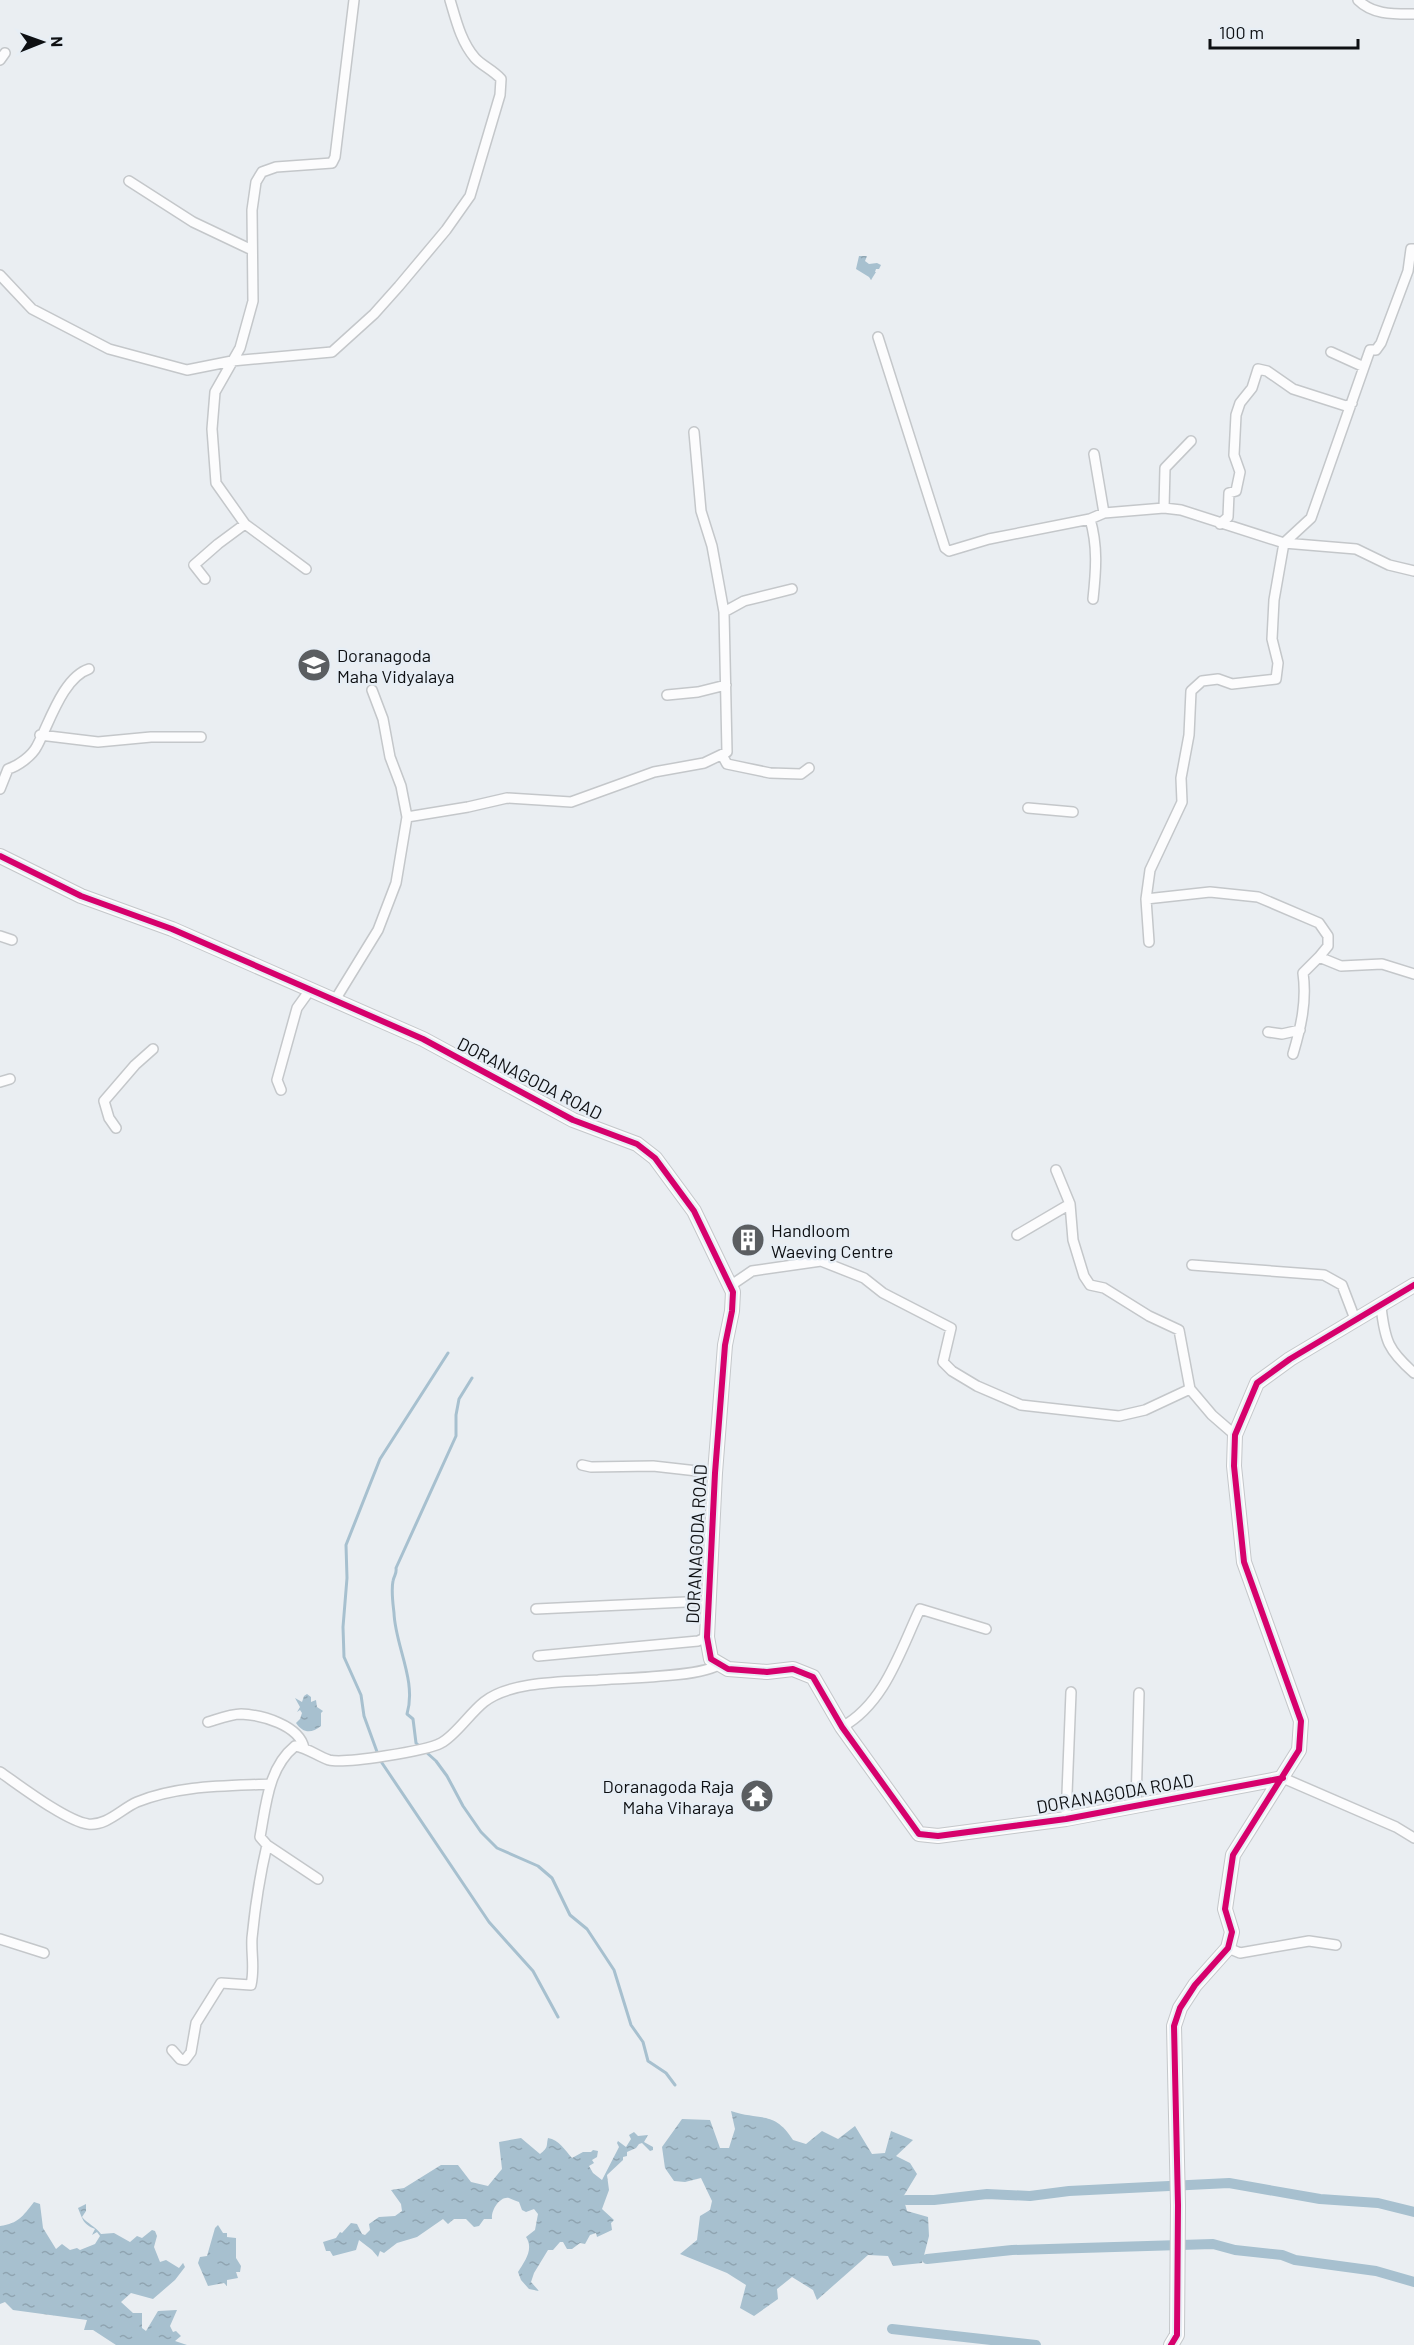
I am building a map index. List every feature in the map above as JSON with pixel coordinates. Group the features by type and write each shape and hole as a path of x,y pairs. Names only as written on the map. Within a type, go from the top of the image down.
{"street":[{"path":"306,569 244,524 216,483 212,429 215,392 244,337 253,301 252,250 256,182 262,172 276,167 332,163 335,156 354,0"},
{"path":"0,275 32,309 109,349 187,370 232,362 332,352 374,314 427,254 470,196 500,95 501,79 492,69 476,59 459,31 450,0"},
{"path":"1358,0 1365,7 1385,13 1414,14"},
{"path":"129,181 193,222 252,250"},
{"path":"1149,942 1146,899 1150,870 1182,802 1181,778 1189,735 1191,691 1202,681 1218,679 1232,684 1276,680 1278,663 1272,639 1274,600 1284,543 1311,518 1370,350 1376,350 1381,343 1408,271 1411,249 1414,249"},
{"path":"878,336 945,548 949,551 989,539 1090,519 1104,513 1164,508 1181,510 1284,543 1356,549 1389,565 1414,572"},
{"path":"1331,352 1364,367"},
{"path":"1220,524 1228,517 1229,493 1236,491 1239,471 1234,455 1238,409 1252,388 1258,369 1267,371 1293,389 1347,406 1352,403"},
{"path":"407,817 507,798 571,802 654,772 704,763 727,752 724,612 712,546 701,511 694,432"},
{"path":"1164,508 1164,468 1191,441"},
{"path":"1094,454 1104,513"},
{"path":"1090,519 1094,531 1097,561 1094,598"},
{"path":"205,579 194,566 244,524"},
{"path":"724,612 744,601 792,589"},
{"path":"0,789 8,769 17,766 37,747 40,735 66,690 81,671 89,669"},
{"path":"667,695 698,692 726,685"},
{"path":"335,1000 378,930 396,883 407,817 401,786 390,757 383,719 372,690"},
{"path":"40,735 98,742 151,737 201,737"},
{"path":"723,755 727,764 770,773 801,774 809,768"},
{"path":"1028,808 1073,812"},
{"name":"DORANAGODA ROAD","path":"0,856 81,896 172,929 423,1039 573,1120 636,1144 655,1158 694,1211 733,1292 732,1311 725,1345 707,1601 706,1637 711,1659 728,1670 767,1672 793,1670 813,1677 842,1726 920,1834 938,1836 1066,1819 1283,1778"},
{"path":"1146,899 1210,891 1258,897 1319,923 1328,936 1328,946 1303,973 1305,990 1300,1030 1293,1054"},
{"path":"0,936 12,940"},
{"path":"1319,957 1341,966 1382,964 1414,974"},
{"path":"281,1090 278,1080 297,1008 310,990"},
{"path":"1268,1032 1282,1034 1300,1030"},
{"path":"116,1128 109,1118 104,1101 135,1065 153,1049"},
{"path":"1056,1170 1070,1204 1073,1240 1084,1276 1090,1285 1104,1288 1149,1316 1179,1330 1190,1389 1235,1435"},
{"path":"1017,1235 1070,1204"},
{"path":"730,1286 752,1271 821,1261 864,1278 883,1293 951,1328 943,1362 952,1371 977,1386 1021,1405 1119,1416 1145,1410 1190,1389"},
{"path":"1192,1265 1324,1275 1342,1285 1355,1319"},
{"path":"1171,2345 1177,2335 1178,2205 1174,2026 1180,2008 1195,1984 1228,1948 1232,1932 1225,1909 1233,1855 1299,1750 1301,1721 1244,1562 1234,1466 1235,1435 1257,1383 1290,1359 1355,1319 1381,1307 1414,1285"},
{"path":"1381,1307 1384,1337 1397,1358 1414,1373"},
{"path":"582,1465 591,1467 652,1466 715,1473"},
{"path":"536,1609 707,1601"},
{"path":"842,1726 858,1718 882,1689 920,1609 986,1629"},
{"path":"538,1656 698,1641 706,1637"},
{"path":"318,1879 267,1845 260,1837 270,1784 282,1756 295,1746 330,1760 345,1761 421,1749 442,1743 494,1695 545,1684 683,1673 714,1668 719,1664"},
{"path":"1066,1819 1071,1692"},
{"path":"1136,1805 1139,1693"},
{"path":"208,1722 240,1714 281,1722 302,1740 304,1748"},
{"path":"0,1772 59,1811 89,1824 100,1823 139,1801 173,1791 270,1784"},
{"path":"1283,1778 1396,1827 1414,1838"},
{"path":"172,2050 180,2059 185,2060 191,2052 196,2023 221,1983 250,1985 254,1970 252,1942 256,1904 267,1845"},
{"path":"0,1939 44,1953"},
{"path":"1228,1948 1240,1953 1309,1941 1336,1945"}],"water":[{"path":"859,256 867,256 865,261 869,264 881,265 879,269 876,269 871,280 856,269"},
{"path":"307,1694 311,1697 311,1702 316,1700 317,1707 323,1711 321,1726 311,1731 301,1729 296,1723 302,1713 300,1710 297,1712 300,1707 295,1698 302,1702"},
{"path":"731,2111 773,2120 793,2140 806,2144 822,2131 838,2139 855,2126 872,2154 885,2153 891,2131 913,2140 896,2156 910,2163 917,2174 903,2197 907,2211 928,2217 929,2236 922,2263 893,2266 888,2256 868,2255 817,2300 813,2290 792,2277 777,2289 778,2299 754,2316 740,2308 746,2285 727,2273 680,2254 697,2240 700,2216 710,2210 712,2201 701,2178 685,2182 674,2181 665,2168 662,2147 682,2119 710,2120 720,2148 729,2148 735,2129"},
{"path":"634,2132 638,2136 648,2135 644,2142 653,2147 653,2150 650,2151 642,2143 639,2144 627,2152 627,2156 623,2157 623,2160 607,2175 609,2190 602,2209 614,2220 611,2223 612,2230 597,2237 596,2233 590,2235 585,2244 580,2243 572,2249 567,2249 563,2242 560,2242 553,2250 548,2250 531,2282 539,2291 529,2289 521,2280 518,2272 529,2250 526,2237 535,2230 538,2214 534,2209 526,2212 522,2210 519,2202 509,2198 499,2201 492,2219 484,2219 479,2226 474,2227 466,2219 454,2219 448,2224 443,2219 417,2237 397,2243 384,2253 380,2251 378,2257 359,2240 356,2250 333,2256 330,2251 326,2251 323,2242 336,2238 351,2223 357,2224 362,2234 365,2235 370,2230 369,2224 379,2217 395,2216 402,2211 401,2204 391,2190 404,2188 441,2165 458,2165 471,2182 488,2186 502,2169 499,2142 521,2138 540,2154 546,2148 548,2138 559,2143 572,2158 583,2152 598,2151 597,2157 592,2160 594,2163 589,2166 593,2173 602,2180 619,2147 618,2141 626,2147 631,2139 629,2135"},
{"path":"34,2202 40,2204 43,2228 56,2249 62,2244 70,2250 77,2248 80,2250 95,2244 100,2236 97,2232 92,2235 95,2229 84,2221 81,2216 78,2208 86,2204 86,2211 82,2217 101,2234 114,2233 130,2242 137,2236 142,2238 152,2230 155,2231 157,2236 154,2247 160,2262 166,2260 179,2268 183,2263 185,2267 175,2280 153,2299 131,2293 121,2302 133,2313 142,2313 142,2328 146,2331 158,2311 177,2310 170,2326 173,2332 176,2331 181,2336 175,2341 187,2345 116,2345 93,2330 84,2330 87,2320 13,2310 5,2302 0,2304 0,2226 20,2218"},
{"path":"218,2225 223,2233 227,2233 227,2237 236,2238 236,2258 241,2266 240,2272 236,2272 238,2278 227,2280 227,2286 224,2283 208,2286 198,2263 200,2257 207,2256 215,2228"}],"waterway":[{"path":"448,1353 380,1459 346,1545 344,1657 361,1695 364,1716 380,1760 489,1922 533,1971 558,2017"},
{"path":"472,1378 459,1399 456,1436 396,1568 393,1581 395,1625 408,1676 407,1714 413,1719 416,1743 436,1761 447,1776 463,1806 481,1832 497,1848 538,1866 552,1878 570,1915 587,1929 614,1970 631,2025 643,2042 648,2061 666,2073 675,2085"},
{"path":"906,2200 934,2200 987,2194 1030,2196 1069,2191 1229,2183 1320,2199 1378,2203 1414,2212"},
{"path":"927,2259 1012,2250 1213,2244 1235,2250 1282,2255 1295,2260 1376,2271 1414,2282"},
{"path":"892,2329 1036,2345"}],"cycle path":[{"path":"0,856 81,896 172,929 423,1039 573,1120 637,1144 655,1158 694,1211 733,1292 732,1311 725,1345 715,1473 707,1637 711,1659 728,1669 767,1672 793,1669 813,1677 842,1727 919,1834 938,1836 1066,1819 1283,1778"},
{"path":"1171,2345 1177,2335 1178,2205 1174,2026 1180,2008 1195,1985 1228,1948 1232,1932 1225,1909 1233,1855 1299,1750 1301,1721 1244,1562 1234,1466 1235,1435 1257,1383 1290,1359 1414,1285"}],"place":[{"name":"Doranagoda Maha Vidyalaya","path":"314,665"},
{"name":"Handloom Waeving Centre","path":"748,1240"},
{"name":"Doranagoda Raja Maha Viharaya","path":"757,1796"}]}
